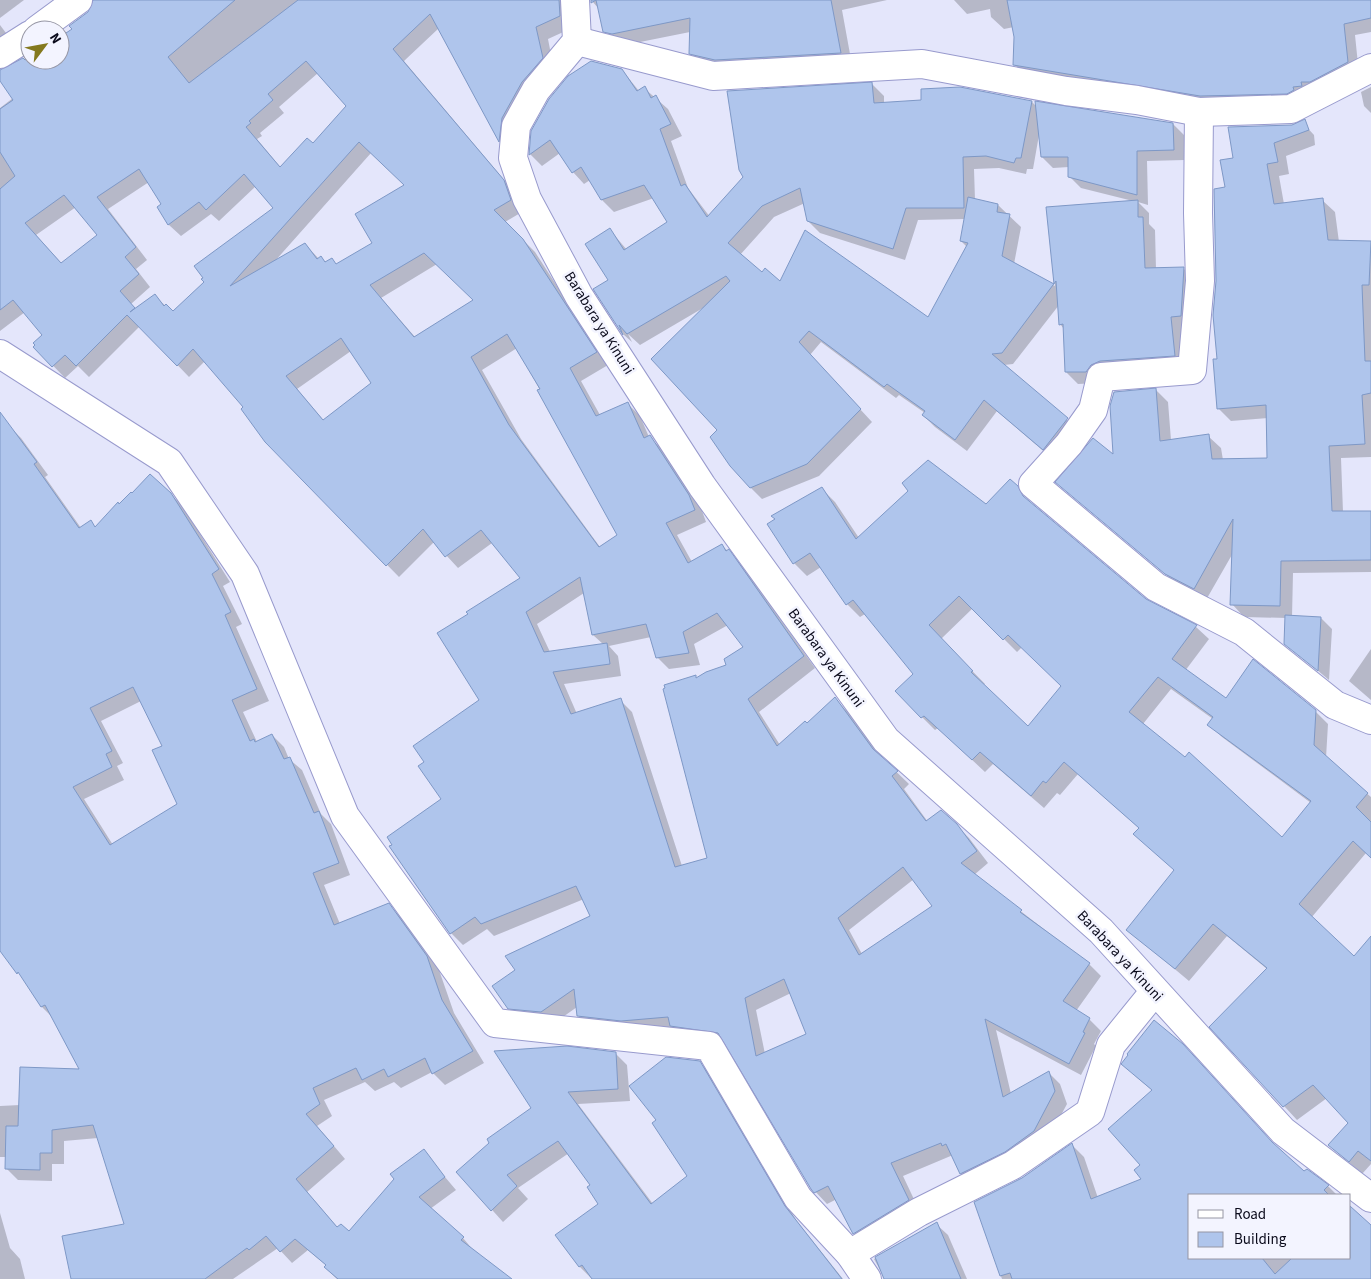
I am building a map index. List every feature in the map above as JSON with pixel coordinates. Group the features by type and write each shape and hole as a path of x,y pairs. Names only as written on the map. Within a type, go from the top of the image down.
{"street":[{"path":"51,20 78,0"},
{"path":"575,0 577,41 712,76 922,64 1066,92 1137,100 1200,112 1292,109 1371,68"},
{"path":"0,54 20,41"},
{"name":"Barabara ya Kinuni","path":"577,41 536,90 516,126 513,158 527,199 580,296 702,486 886,740 1100,931 1283,1131 1371,1198"},
{"path":"1200,112 1198,213 1200,281 1192,370 1101,377 1093,410 1070,444 1033,484 1156,587 1244,632 1335,705 1371,720"},
{"path":"0,354 169,462 245,574 345,816 495,1024 709,1046 798,1198 850,1254 867,1279"},
{"path":"850,1254 919,1212 1013,1165 1090,1112 1111,1045 1154,992"}],"building":[{"path":"93,0 235,0 168,57 189,83 298,0 559,0 560,16 536,27 543,58 522,82 502,118 499,142 430,14 393,49 504,180 511,200 494,210 523,239 597,352 570,368 596,416 628,402 644,438 650,435 689,495 695,510 666,523 688,563 722,544 726,551 729,549 804,656 748,699 777,746 805,721 807,723 835,697 873,749 898,771 892,776 926,821 941,810 957,824 977,851 961,863 1022,910 1020,912 1090,963 1063,1001 1090,1018 1083,1032 1085,1033 1069,1064 985,1019 1003,1097 1049,1071 1055,1091 1034,1131 1005,1152 960,1174 946,1144 942,1146 941,1143 891,1163 909,1200 853,1234 828,1186 814,1193 811,1189 718,1033 670,1026 668,1017 621,1021 577,1016 574,989 541,1012 508,1009 492,986 515,970 505,956 590,916 576,886 481,924 475,917 450,934 389,846 392,845 387,837 441,799 418,766 424,762 413,746 479,700 437,633 520,578 481,530 445,557 423,529 386,566 265,442 241,409 243,407 193,349 177,366 127,315 76,366 65,355 52,367 33,347 35,345 33,343 42,335 13,300 0,310 0,189 15,176 0,152 0,109 13,100 0,81 0,70 20,60 20,70 70,70 70,30 72,29 70,25 88,12","holes":["306,61 346,106 313,143 307,138 280,167 246,127 251,123 249,121 273,100 268,94","359,142 404,185 355,214 372,243 336,264 332,258 325,262 321,256 317,259 305,243 230,286","139,169 161,204 157,207 168,225 199,202 206,210 244,174 273,208 194,266 204,282 173,311 166,304 164,306 155,294 130,312 135,308 120,291 139,274 125,257 136,247 97,197","64,195 97,235 61,263 25,223","424,253 473,300 414,337 370,285","507,334 540,389 537,390 617,535 599,547 509,425 471,357","341,338 371,383 323,420 286,376","580,577 592,635 646,624 656,658 689,653 683,632 717,613 743,647 724,659 726,665 706,672 696,678 696,675 664,685 665,688 663,689 707,858 675,867 621,698 571,714 553,672 610,664 607,643 544,652 526,612","903,867 932,906 859,955 838,918","784,979 806,1034 756,1056 745,998"]},
{"path":"596,0 831,0 841,53 715,60 689,54 690,18 612,34 603,32"},
{"path":"1007,0 1371,0 1371,18 1344,24 1348,62 1310,82 1301,82 1302,86 1293,87 1294,90 1287,94 1200,96 1013,65 1014,37"},
{"path":"591,61 622,69 637,91 645,86 651,98 656,95 671,124 660,129 681,186 685,184 707,217 743,177 739,170 727,91 872,82 874,103 921,100 921,89 960,87 1032,101 1021,158 1016,158 1014,163 986,156 963,157 964,208 906,208 893,249 807,221 800,188 762,206 728,243 762,272 765,268 780,281 805,230 928,317 968,243 960,241 968,197 998,204 997,212 1010,214 1002,256 1054,284 1002,353 992,354 1068,418 1043,450 984,400 955,440 922,415 925,411 887,384 884,387 809,331 799,342 861,409 807,464 750,488 730,466 710,437 717,430 651,359 730,281 726,276 627,334 619,325 623,335 593,289 608,280 585,244 610,228 624,250 667,222 644,185 601,200 581,167 572,173 550,140 529,155 531,131 549,99 568,76"},
{"path":"1035,101 1173,123 1174,150 1137,151 1137,195 1068,177 1068,157 1041,157"},
{"path":"1305,119 1309,130 1274,143 1278,162 1267,164 1274,204 1323,198 1328,240 1371,241 1369,285 1362,285 1365,361 1371,361 1371,393 1362,395 1365,444 1329,446 1332,511 1371,511 1371,560 1281,561 1280,606 1230,605 1233,519 1194,589 1165,574 1055,482 1093,438 1113,454 1110,406 1114,392 1156,388 1160,441 1209,434 1212,459 1267,458 1266,405 1217,409 1213,359 1217,359 1213,315 1216,281 1214,189 1225,187 1220,160 1233,158 1228,127 1292,125"},
{"path":"1138,200 1138,217 1143,217 1145,268 1184,267 1181,316 1171,317 1175,356 1100,361 1091,365 1086,372 1065,372 1063,324 1059,325 1056,281 1054,284 1046,207"},
{"path":"0,412 37,462 34,464 79,528 91,520 95,527 118,502 119,504 132,493 150,474 171,493 219,569 212,574 231,612 225,615 257,689 232,700 250,741 254,739 255,742 272,734 284,759 290,757 314,813 319,811 339,863 313,873 334,925 389,903 427,956 442,1000 473,1051 432,1074 425,1058 388,1077 384,1069 362,1080 356,1068 313,1088 320,1104 306,1114 334,1146 296,1179 337,1227 341,1224 349,1231 394,1179 390,1174 424,1149 445,1177 419,1197 464,1237 461,1240 512,1279 338,1279 324,1267 326,1265 295,1239 280,1252 266,1236 249,1250 247,1248 205,1279 71,1279 62,1236 124,1224 93,1125 52,1130 52,1153 40,1153 40,1170 5,1169 6,1126 18,1126 20,1067 79,1069 45,1005 41,1007 18,972 17,974 0,951","holes":["133,687 162,746 152,750 177,804 110,845 73,787 112,767 106,754 112,751 90,708"]},
{"path":"928,460 986,504 1010,479 1018,486 1023,496 1146,599 1197,625 1172,659 1226,698 1253,659 1316,710 1314,745 1368,793 1356,807 1371,822 1371,858 1353,841 1299,904 1354,956 1371,936 1371,1161 1358,1151 1349,1162 1328,1145 1348,1123 1313,1085 1283,1107 1209,1027 1267,968 1213,924 1175,969 1126,930 1174,870 1133,834 1139,828 1064,762 1046,783 1043,781 1031,796 980,752 972,760 924,716 921,718 895,691 913,674 853,600 846,605 810,553 793,564 767,524 775,519 771,516 822,487 856,539 908,491 902,483","holes":["959,596 1003,640 1008,635 1061,686 1028,726 971,672 973,671 929,625","1158,677 1213,717 1207,725 1311,801 1282,837 1189,752 1185,757 1129,712"]},
{"path":"1285,615 1321,617 1318,671 1284,644"},
{"path":"1154,1020 1183,1044 1272,1142 1304,1171 1307,1169 1329,1185 1324,1190 1328,1194 1188,1194 1188,1259 1263,1259 1275,1274 1291,1259 1351,1259 1351,1207 1371,1225 1371,1279 1012,1279 1010,1273 1000,1276 974,1202 1022,1178 1072,1143 1091,1199 1141,1179 1134,1170 1140,1165 1108,1129 1152,1090 1121,1064"},
{"path":"567,1046 616,1052 618,1089 568,1092 651,1204 687,1176 652,1123 656,1120 629,1086 666,1057 700,1061 785,1206 842,1279 592,1279 582,1265 579,1267 555,1235 598,1204 587,1187 590,1185 558,1141 507,1175 517,1186 491,1211 456,1172 489,1143 487,1139 531,1108 494,1051"},
{"path":"937,1222 961,1279 884,1279 875,1257"}]}
